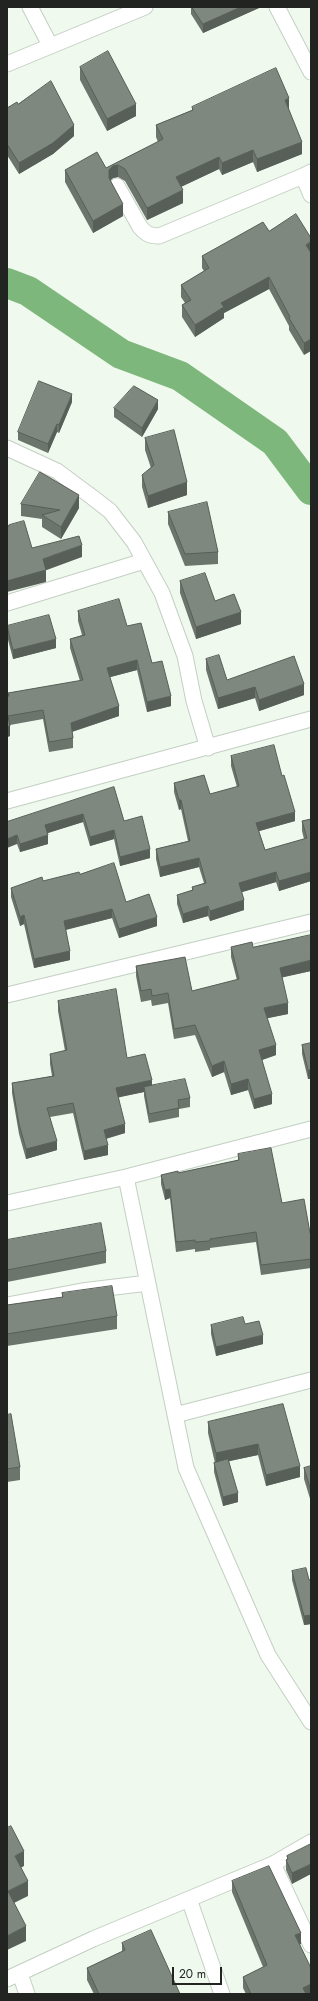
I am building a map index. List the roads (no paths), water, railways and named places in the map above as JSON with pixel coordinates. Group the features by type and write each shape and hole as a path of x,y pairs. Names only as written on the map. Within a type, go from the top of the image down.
{"street":[{"path":"30,7 50,45"},
{"path":"7,64 145,7"},
{"path":"277,7 311,72"},
{"path":"117,186 140,227 144,232 153,236 159,236 307,174 311,195"},
{"path":"7,448 57,471 110,511 134,542 162,593 185,656 194,701 208,748"},
{"path":"7,603 144,561"},
{"path":"7,801 311,719"},
{"path":"7,995 311,922"},
{"path":"7,1203 126,1177 311,1129"},
{"path":"126,1177 186,1468 268,1655 311,1722"},
{"path":"7,1305 82,1291 148,1283"},
{"path":"175,1416 311,1380"},
{"path":"26,1994 13,1977 93,1939 273,1864 311,1842"},
{"path":"273,1864 311,1945"},
{"path":"189,1899 222,1994"}],"waterway":[{"path":"7,283 28,291 121,354 180,376 275,442 311,490"}]}
